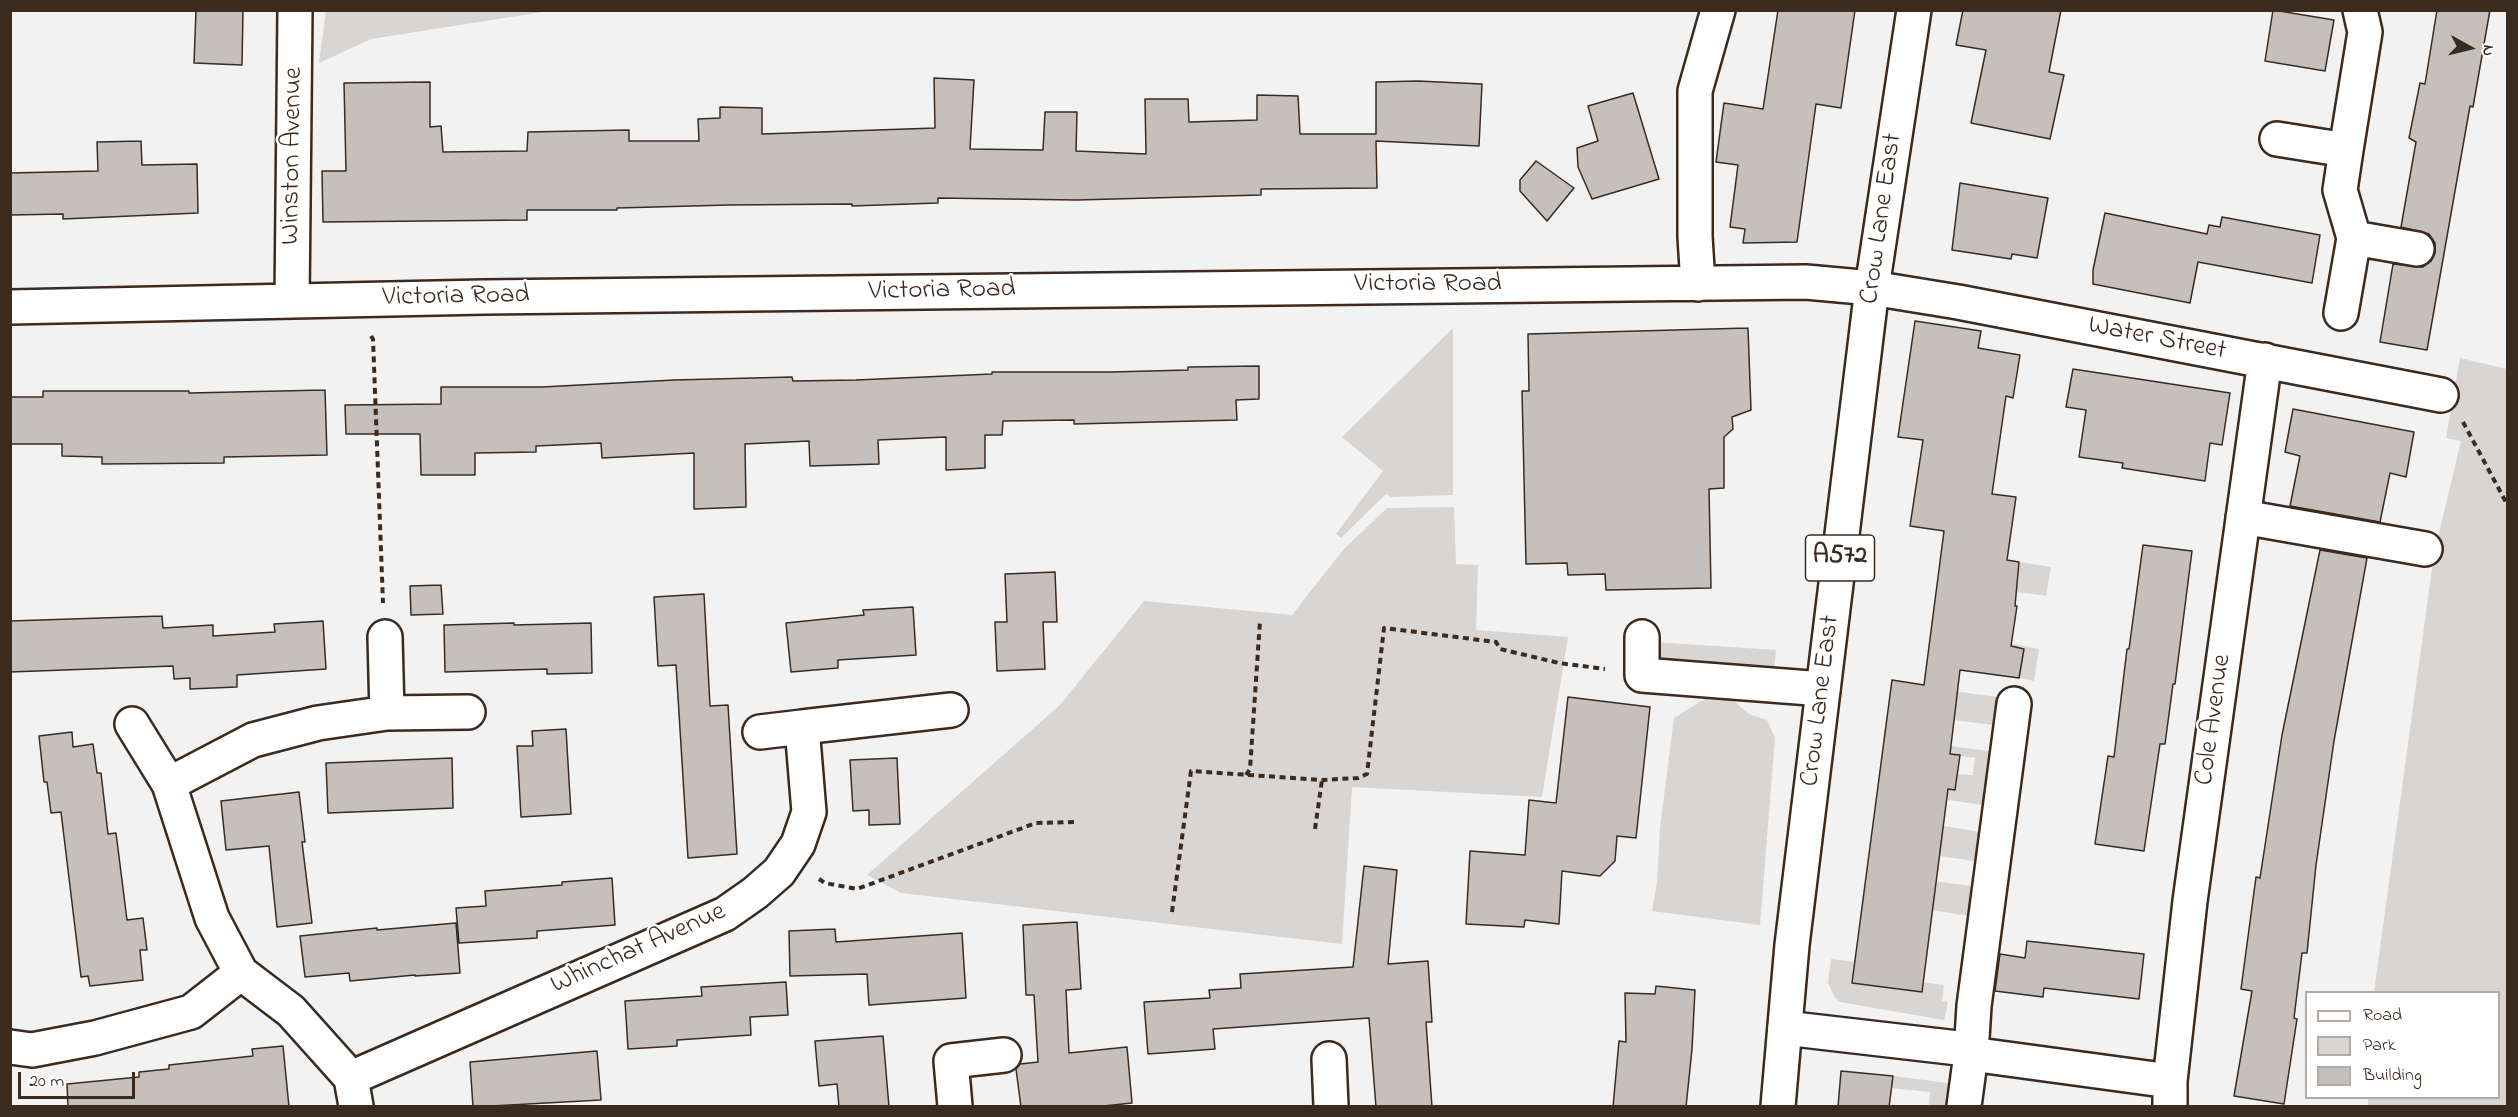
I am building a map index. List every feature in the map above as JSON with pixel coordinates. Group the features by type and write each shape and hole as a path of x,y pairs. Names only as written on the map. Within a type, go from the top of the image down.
{"street":[{"name":"Winston Avenue","path":"292,302 295,10"},
{"path":"1698,284 1695,237 1695,91 1718,10"},
{"name":"Crow Lane East","path":"1778,1107 1792,945 1872,288 1914,10"},
{"path":"2341,313 2354,237 2340,190 2365,32 2360,10"},
{"path":"2277,139 2346,150"},
{"path":"2354,237 2416,249"},
{"name":"Victoria Road","path":"10,307 508,296 1806,282 1872,288"},
{"name":"Water Street","path":"1872,288 1958,302 2441,395"},
{"name":"Cole Avenue","path":"1785,1028 1958,1048 1971,1054 2170,1094 2190,902 2265,360"},
{"path":"2243,517 2425,549"},
{"path":"385,637 387,712"},
{"path":"1642,637 1642,675 1823,688"},
{"path":"1964,1107 1974,1006 2014,704"},
{"path":"760,732 951,710"},
{"path":"170,784 253,740 318,723 387,712 468,712"},
{"path":"132,724 170,784 212,918 242,973 291,1011 354,1092"},
{"name":"Whinchat Avenue","path":"354,1092 725,914 755,893 779,872 798,844 809,812 802,727"},
{"path":"10,1047 32,1050 95,1038 191,1012 242,973"},
{"path":"956,1107 951,1061 1004,1055"},
{"path":"1329,1059 1331,1107"}],"path":[{"path":"369,333 373,339 385,637"},
{"path":"2441,395 2466,427 2508,506"},
{"path":"1246,775 1250,768 1260,621"},
{"path":"1172,912 1191,771 1322,780 1358,778 1366,774 1384,628 1496,642 1500,649 1539,658 1642,675"},
{"path":"1315,829 1322,780"},
{"path":"798,844 804,866 825,883 856,889 1036,823 1076,822"}],"green space":[{"path":"326,10 549,11 371,39 319,63"},
{"path":"1453,328 1453,495 1391,497 1386,494 1341,538 1336,534 1383,471 1342,437"},
{"path":"2460,358 2507,369 2507,1106 2368,1106 2368,1099 2500,1099 2500,991 2374,991 2434,554 2461,441 2446,438"},
{"path":"1454,507 1456,564 1478,565 1476,630 1568,637 1542,797 1352,787 1342,944 901,893 867,875 1060,705 1144,601 1292,615 1343,550 1387,508"},
{"path":"2019,562 2051,567 2046,596 1989,588 1991,575 2018,578"},
{"path":"1998,641 2039,649 2034,681 2019,678 2024,648 2001,645"},
{"path":"1652,642 1776,650 1774,671 1656,659"},
{"path":"1940,689 2004,698 2001,726 1954,720 1956,702"},
{"path":"1711,695 1734,701 1749,714 1767,720 1775,738 1760,925 1652,911 1674,718"},
{"path":"1934,744 1997,752 1990,806 1926,797 1957,774 1973,775 1975,758 1933,752"},
{"path":"1944,826 1987,833 1982,862 1939,856 1926,827 1943,829"},
{"path":"1919,879 1979,887 1975,917 1932,910"},
{"path":"1831,959 1855,962 1907,980 1944,985 1942,1001 1948,1002 1944,1020 1840,1002 1835,998 1828,983"},
{"path":"1893,1076 1956,1084 1954,1106 1929,1106 1930,1092 1891,1088"}],"building":[{"path":"196,10 243,10 242,65 194,63"},
{"path":"1778,10 1855,10 1841,108 1816,104 1797,242 1743,243 1745,229 1730,227 1738,165 1716,162 1724,103 1763,109"},
{"path":"1963,10 2061,10 2049,72 2064,75 2050,139 1971,123 1986,50 1956,45"},
{"path":"2273,10 2334,20 2325,71 2265,61"},
{"path":"2437,10 2490,10 2473,107 2470,106 2427,350 2380,342 2393,264 2423,267 2431,261 2435,253 2435,243 2429,234 2401,227 2416,142 2409,138 2420,83 2425,84"},
{"path":"934,78 974,80 970,149 1043,150 1045,112 1077,112 1076,151 1146,154 1145,99 1188,99 1189,122 1257,120 1257,95 1298,96 1300,134 1376,134 1376,82 1418,81 1482,84 1479,146 1376,141 1377,188 1261,189 1261,195 1077,200 938,198 938,203 852,206 852,204 729,205 617,208 617,210 527,210 527,220 323,222 322,171 346,171 344,83 430,82 430,127 441,126 443,152 527,151 528,132 629,130 629,141 699,141 698,119 720,118 720,107 762,108 762,134 935,128"},
{"path":"1633,93 1659,179 1592,199 1578,167 1577,148 1598,141 1588,106"},
{"path":"141,141 142,165 197,164 198,213 63,219 63,214 10,215 10,173 98,171 97,142"},
{"path":"1536,161 1574,188 1547,221 1520,191 1520,180"},
{"path":"1960,183 2048,198 2037,258 2012,254 2011,259 1952,250"},
{"path":"2105,213 2207,234 2209,225 2220,227 2222,217 2320,235 2312,283 2198,262 2190,303 2093,284 2093,270"},
{"path":"1915,321 1981,331 1978,348 2020,355 2013,398 2006,396 1992,494 2016,497 2007,560 2019,562 2015,606 2017,606 2011,646 2024,649 2019,678 1960,670 1950,754 1960,755 1955,790 1948,789 1922,992 1852,983 1892,680 1924,685 1944,531 1910,526 1923,440 1898,437"},
{"path":"1748,328 1751,410 1732,417 1733,429 1724,437 1724,488 1709,489 1711,588 1606,590 1605,574 1568,575 1567,563 1526,564 1522,391 1529,391 1528,334"},
{"path":"1259,366 1259,399 1236,400 1237,420 1074,424 1074,420 1003,421 1002,435 985,435 985,468 946,470 946,437 878,440 879,464 810,466 809,441 745,444 746,507 694,509 694,453 602,458 601,443 536,446 536,452 475,453 475,475 421,475 420,434 346,434 345,405 441,404 441,387 542,387 792,377 793,381 856,380 992,374 992,372 1111,372 1188,370 1188,367"},
{"path":"2073,369 2230,393 2222,445 2210,443 2205,481 2122,468 2123,463 2079,457 2086,410 2066,407"},
{"path":"325,390 327,455 224,457 224,463 102,464 102,457 62,456 62,444 10,444 10,397 43,397 43,391 189,391 189,393"},
{"path":"2293,409 2414,432 2406,477 2390,473 2380,522 2290,506 2300,456 2285,452"},
{"path":"2143,545 2192,551 2175,684 2173,684 2165,744 2160,744 2144,851 2095,844 2108,756 2114,757"},
{"path":"2320,550 2367,558 2334,741 2316,865 2307,953 2302,953 2294,1018 2297,1019 2284,1104 2234,1096 2252,991 2241,989 2256,877 2260,878 2282,735"},
{"path":"1055,572 1057,622 1043,622 1045,669 997,671 995,622 1007,622 1005,574"},
{"path":"441,585 443,614 411,615 410,586"},
{"path":"704,594 710,706 728,705 737,854 688,858 676,665 658,666 654,597"},
{"path":"913,607 916,655 838,660 838,668 791,672 786,623 864,615 863,610"},
{"path":"162,616 163,628 213,625 213,636 275,632 274,624 323,621 326,669 237,675 237,687 190,689 190,678 174,679 173,666 10,672 10,621"},
{"path":"514,623 514,625 591,623 592,673 547,674 547,669 445,672 444,625"},
{"path":"1568,697 1650,707 1636,838 1617,836 1615,861 1600,876 1562,871 1559,924 1525,920 1524,927 1466,924 1470,851 1525,855 1529,800 1556,803"},
{"path":"566,729 571,814 521,817 517,746 533,746 532,731"},
{"path":"72,732 73,747 93,744 97,773 101,773 108,834 116,833 127,920 143,918 147,950 140,950 143,980 90,986 88,976 81,977 61,812 51,813 47,782 44,782 39,736"},
{"path":"452,758 453,808 328,813 326,763"},
{"path":"897,758 900,824 869,825 869,810 853,811 850,760"},
{"path":"299,792 305,842 302,842 312,923 277,927 269,846 226,850 221,801"},
{"path":"1364,866 1397,870 1388,964 1428,961 1432,1022 1426,1022 1432,1107 1376,1107 1369,1018 1213,1029 1215,1049 1148,1054 1144,1002 1210,998 1209,990 1241,988 1240,974 1353,967"},
{"path":"612,878 615,925 537,931 537,938 459,943 456,908 486,906 485,891 562,885 562,882"},
{"path":"1077,922 1081,989 1066,990 1069,1053 1127,1047 1132,1103 1094,1107 1021,1107 1016,1069 1020,1064 1038,1062 1034,995 1026,995 1023,925"},
{"path":"456,923 460,973 350,981 349,973 305,977 300,936"},
{"path":"835,929 836,942 962,933 966,998 869,1005 867,974 790,976 789,931"},
{"path":"2027,941 2144,954 2139,999 2044,988 2043,997 1995,991 2000,954 2025,958"},
{"path":"786,982 788,1015 750,1017 751,1035 677,1040 677,1046 628,1049 625,1001 702,996 701,987"},
{"path":"1656,986 1695,990 1686,1107 1613,1107 1619,1041 1626,1042 1625,993 1655,994"},
{"path":"883,1036 889,1107 839,1107 837,1084 819,1086 815,1041"},
{"path":"283,1046 289,1107 68,1107 67,1084 139,1077 139,1072 169,1069 169,1065 253,1056 252,1049"},
{"path":"597,1051 601,1100 473,1107 470,1062"},
{"path":"1841,1071 1893,1076 1889,1107 1838,1107"}]}
